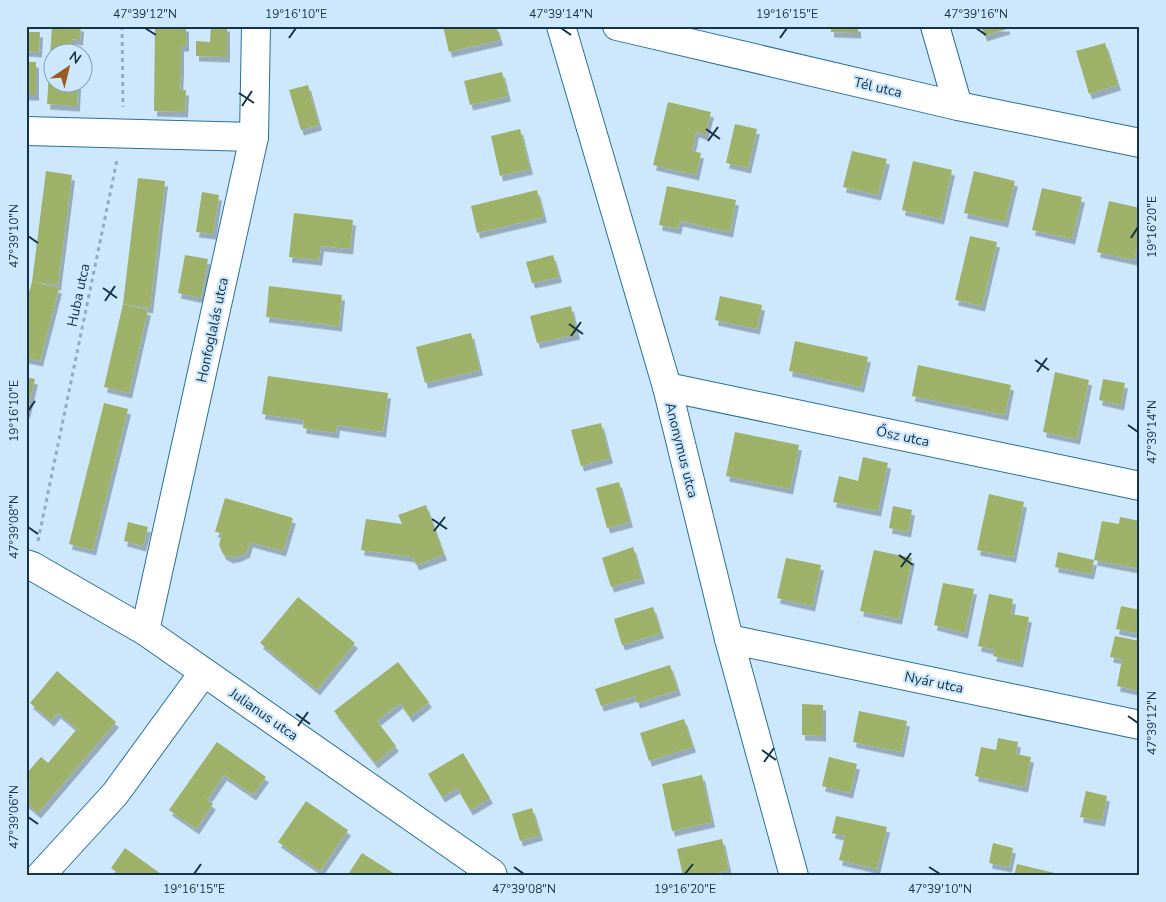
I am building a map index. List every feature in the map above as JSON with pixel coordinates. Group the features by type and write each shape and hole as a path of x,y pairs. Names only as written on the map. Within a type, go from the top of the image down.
{"street":[{"name":"Honfoglalás utca","path":"145,631 254,137 256,26"},
{"name":"Anonymus utca","path":"562,26 667,387 729,639 794,876"},
{"name":"Tél utca","path":"617,26 958,106 1140,143"},
{"path":"935,26 958,106"},
{"path":"26,131 254,137"},
{"name":"Ősz utca","path":"667,387 1140,486"},
{"name":"Julianus utca","path":"29,565 145,631 492,873 493,876"},
{"name":"Nyár utca","path":"729,639 1140,725"},
{"path":"40,876 115,794 204,672"}],"path":[{"name":"Huba utca","path":"29,565 123,133 122,26"}],"building":[{"path":"52,26 81,26 80,40 72,39 72,42 51,42"},
{"path":"155,26 186,26 186,46 181,46 180,90 186,90 185,112 154,111"},
{"path":"211,26 227,26 227,57 196,56 196,41 210,42"},
{"path":"443,26 496,26 500,40 449,52"},
{"path":"831,26 858,26 858,33 831,32"},
{"path":"981,26 1007,26 1007,29 984,36"},
{"path":"26,32 40,32 39,52 26,51"},
{"path":"1105,43 1118,85 1089,94 1076,51"},
{"path":"26,62 36,62 36,95 26,95"},
{"path":"502,72 508,96 470,105 464,81"},
{"path":"308,85 319,125 301,130 289,90"},
{"path":"48,92 78,92 77,106 47,104"},
{"path":"668,102 711,112 705,135 696,132 692,151 701,153 696,175 653,165"},
{"path":"735,124 757,129 748,168 726,163"},
{"path":"520,129 530,169 500,176 491,136"},
{"path":"852,151 887,159 878,195 843,187"},
{"path":"913,161 952,170 941,219 902,210"},
{"path":"46,171 72,175 58,285 32,282"},
{"path":"974,171 1015,181 1005,222 964,213"},
{"path":"138,178 165,181 150,308 123,304"},
{"path":"667,186 736,200 730,232 680,221 678,229 659,225"},
{"path":"1042,188 1082,197 1072,239 1032,230"},
{"path":"537,190 544,217 477,233 471,206"},
{"path":"202,192 219,195 213,234 196,232"},
{"path":"1109,201 1140,208 1140,236 1134,260 1097,252"},
{"path":"294,213 353,220 350,249 321,246 319,260 289,257"},
{"path":"970,236 997,242 982,306 955,300"},
{"path":"185,255 208,259 201,298 178,293"},
{"path":"553,255 559,277 532,283 526,262"},
{"path":"32,282 59,288 40,361 26,358 26,303"},
{"path":"269,286 342,295 339,326 266,317"},
{"path":"720,296 762,305 757,329 715,320"},
{"path":"123,304 148,310 129,393 104,387"},
{"path":"571,306 577,334 537,343 530,316"},
{"path":"471,333 480,370 425,383 416,347"},
{"path":"795,341 868,357 861,387 789,371"},
{"path":"918,365 1011,385 1005,415 912,396"},
{"path":"1055,372 1089,380 1077,439 1043,432"},
{"path":"268,376 388,393 383,432 337,425 336,433 303,428 304,420 262,414"},
{"path":"26,377 35,379 27,413 26,412"},
{"path":"1103,379 1125,383 1121,405 1099,400"},
{"path":"104,403 128,409 93,550 69,544"},
{"path":"601,423 610,458 581,466 571,430"},
{"path":"735,432 799,445 790,489 726,476"},
{"path":"863,457 888,463 878,511 833,502 839,476 858,481"},
{"path":"619,482 630,522 607,528 596,488"},
{"path":"989,494 1024,502 1013,557 977,550"},
{"path":"225,498 293,518 283,551 250,542 247,552 239,556 230,558 223,554 219,545 222,533 215,532"},
{"path":"426,505 444,555 416,565 413,557 361,550 366,519 402,524 398,515"},
{"path":"893,506 912,510 908,532 889,528"},
{"path":"1120,517 1140,521 1140,569 1094,560 1102,521 1119,524"},
{"path":"128,522 148,527 143,546 124,541"},
{"path":"633,547 642,578 611,587 602,558"},
{"path":"874,550 912,558 899,619 860,611"},
{"path":"1058,552 1094,560 1091,574 1055,567"},
{"path":"786,558 821,565 812,606 777,598"},
{"path":"943,583 974,589 965,633 934,625"},
{"path":"989,594 1013,599 1011,614 1029,617 1020,662 993,656 995,650 978,646"},
{"path":"298,597 355,643 317,690 260,643"},
{"path":"1121,606 1140,610 1140,634 1116,629"},
{"path":"653,607 661,633 622,645 614,619"},
{"path":"1115,636 1140,641 1140,691 1117,686 1122,659 1110,657"},
{"path":"398,662 429,702 410,717 400,703 377,721 396,746 375,763 334,711"},
{"path":"670,665 678,690 637,703 635,696 601,706 595,689"},
{"path":"57,671 116,722 38,813 26,803 26,787 30,782 26,778 26,774 41,757 48,763 77,729 58,713 51,721 30,703"},
{"path":"802,704 823,705 823,736 802,735"},
{"path":"859,711 907,721 901,752 853,742"},
{"path":"684,719 693,747 649,761 640,733"},
{"path":"998,738 1018,742 1016,754 1031,757 1025,787 975,776 981,747 996,750"},
{"path":"217,742 266,777 253,795 224,775 207,800 213,804 196,829 169,810"},
{"path":"463,753 490,798 470,810 457,788 442,797 428,774"},
{"path":"829,757 857,764 850,793 822,786"},
{"path":"702,775 712,822 672,831 662,784"},
{"path":"1086,791 1107,796 1102,821 1080,817"},
{"path":"306,801 348,830 320,871 278,842"},
{"path":"532,808 540,835 520,841 512,814"},
{"path":"836,816 887,827 877,869 839,860 845,836 832,833"},
{"path":"722,839 729,870 706,876 683,876 677,849"},
{"path":"993,843 1013,848 1009,867 989,863"},
{"path":"125,848 164,876 117,876 119,874 111,868"},
{"path":"362,853 398,876 347,876"},
{"path":"1017,864 1063,875 1063,876 1014,876"}]}
